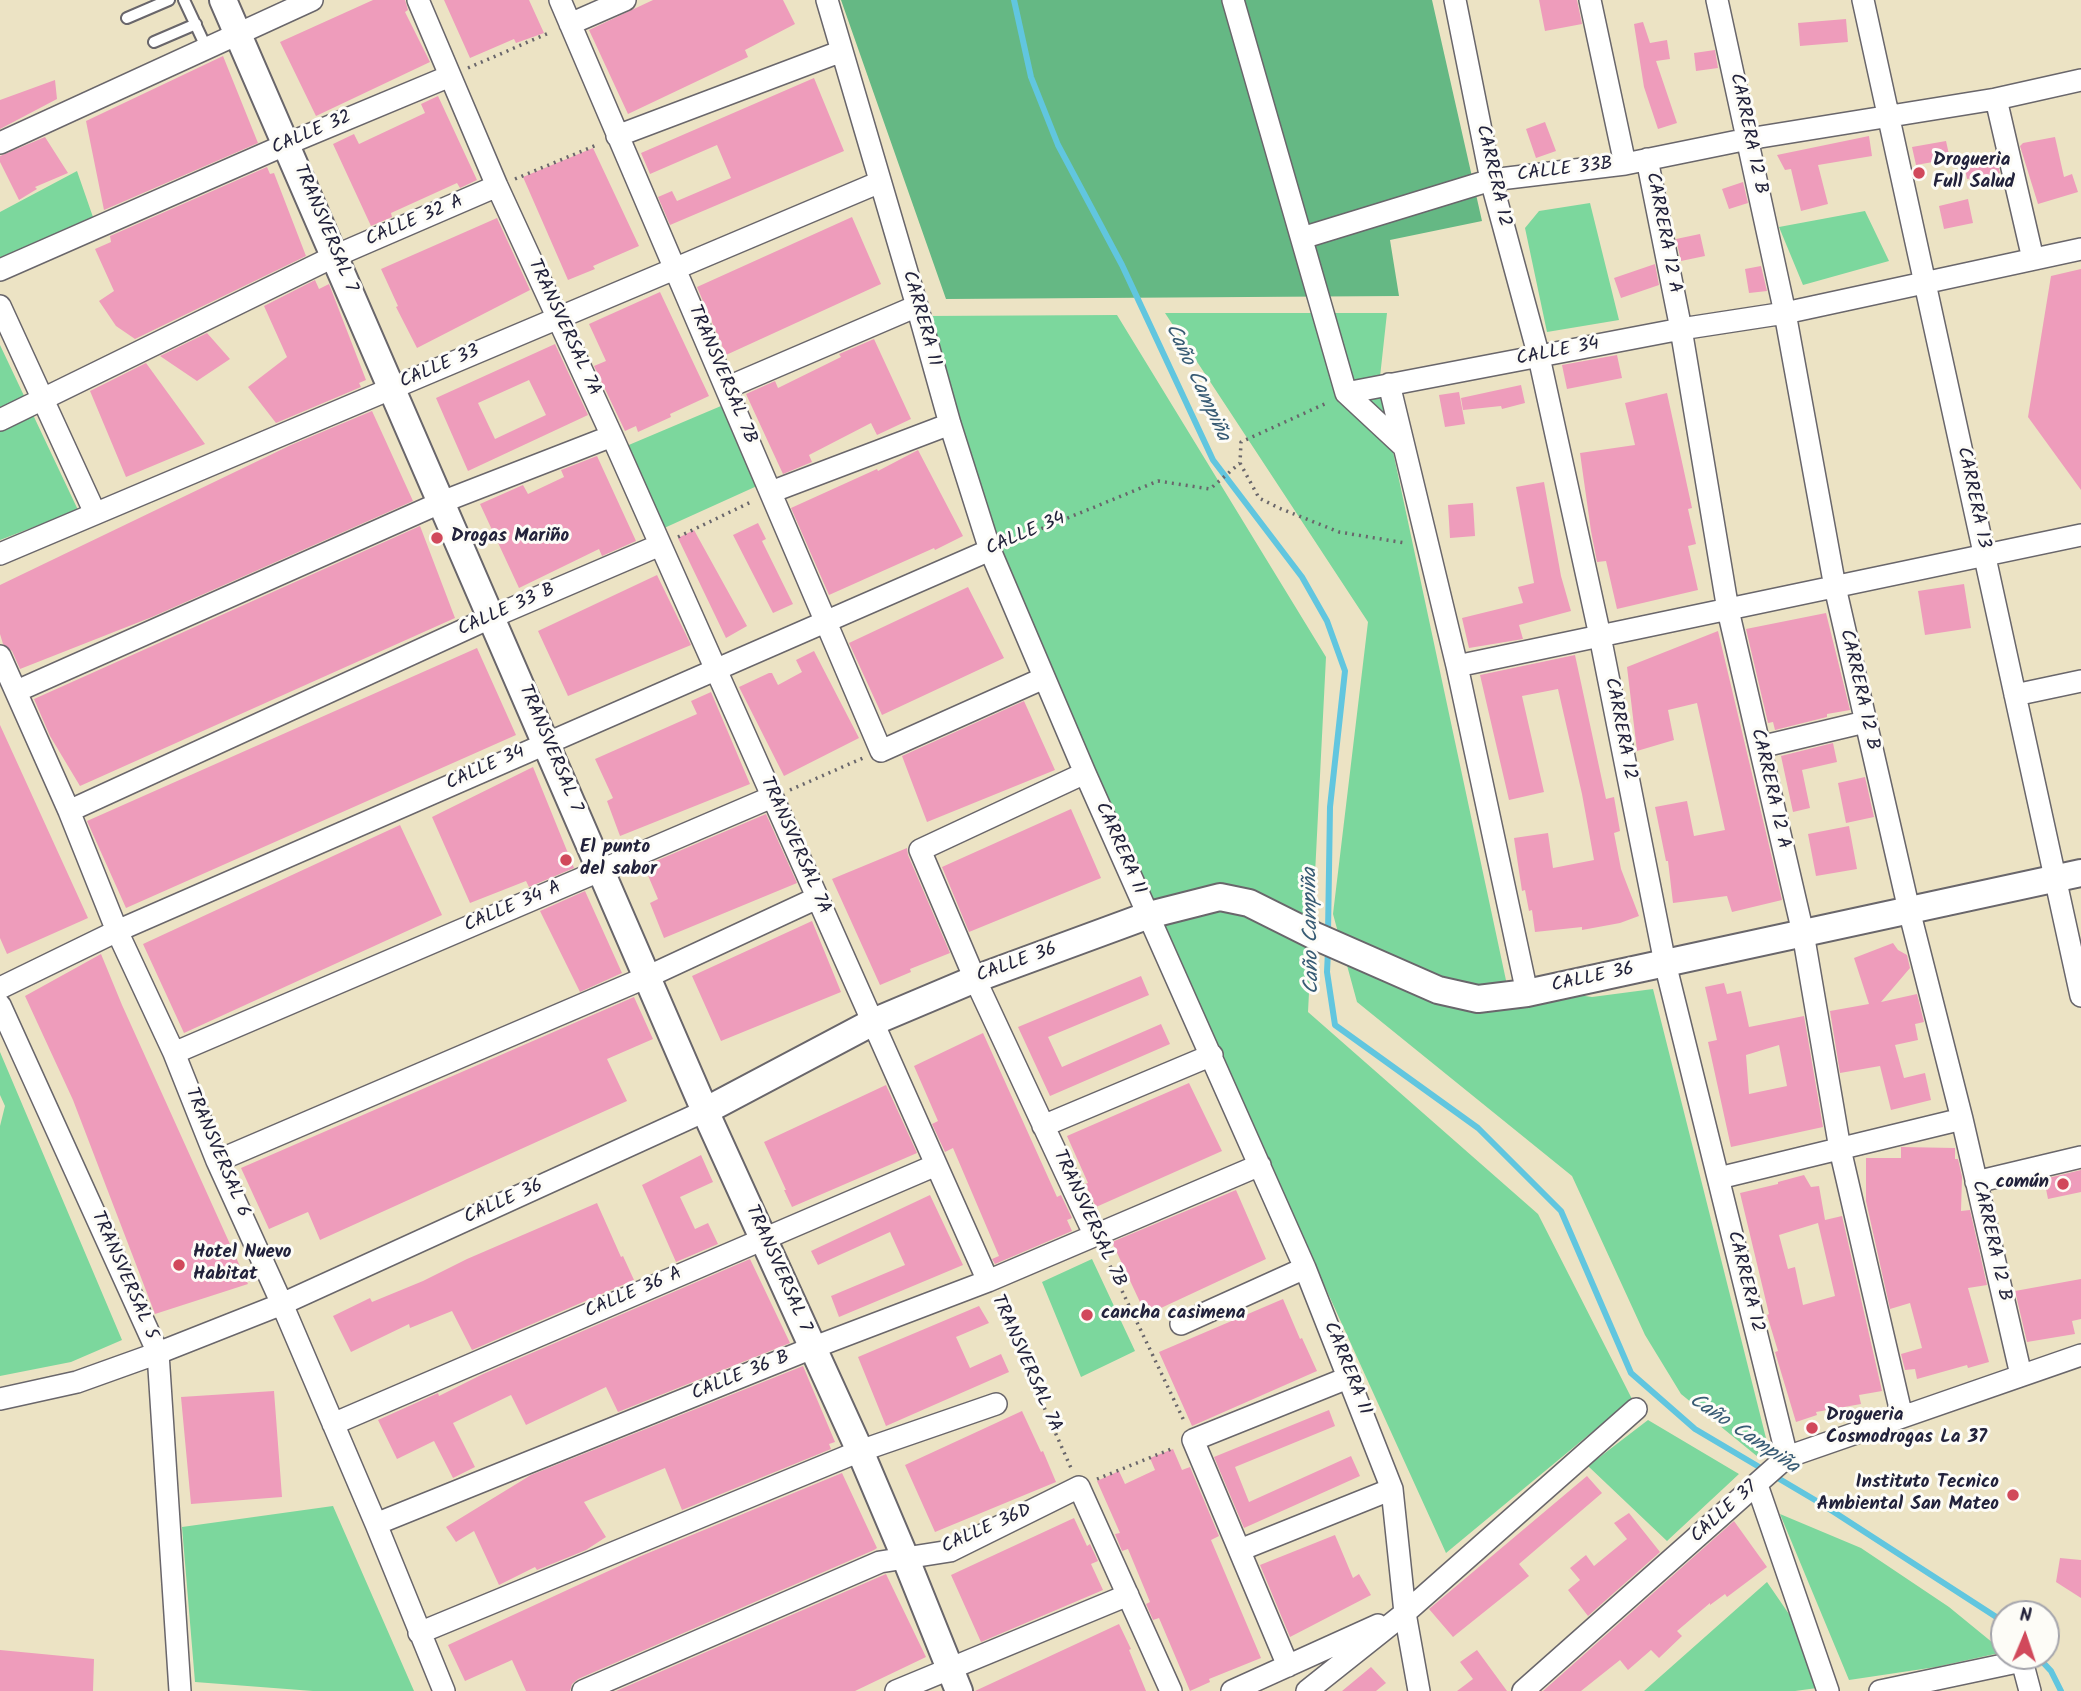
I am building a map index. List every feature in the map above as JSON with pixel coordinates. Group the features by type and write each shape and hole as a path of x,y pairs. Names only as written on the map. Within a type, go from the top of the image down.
{"street":[{"name":"TRANSVERSAL 7","path":"223,0 705,1111 860,1451 955,1680"},
{"path":"0,143 312,0"},
{"name":"TRANSVERSAL 7A","path":"418,0 497,186 612,436 988,1281"},
{"name":"TRANSVERSAL 7B","path":"560,0 881,751"},
{"path":"570,24 625,0"},
{"name":"CARRERA 11","path":"827,0 950,424 990,550 1085,773 1306,1268 1392,1489 1405,1613 1419,1691"},
{"path":"1233,0 1346,393 1404,447"},
{"name":"CARRERA 12","path":"1455,0 1491,180 1539,357 1600,636 1665,963 1719,1178 1784,1459"},
{"name":"CARRERA 12 A","path":"1590,0 1625,164"},
{"name":"CARRERA 12 B","path":"1717,0 1785,313 1835,587 1909,910 1962,1119 2021,1375"},
{"name":"CARRERA 13","path":"1863,0 2081,996"},
{"path":"617,136 842,51"},
{"name":"CALLE 32","path":"0,270 450,76"},
{"name":"CALLE 33B","path":"1301,238 1491,180 1625,164 1748,139 1996,99 2081,80"},
{"path":"1996,99 2034,259"},
{"name":"CARRERA 12 A","path":"1647,159 1681,329 1728,610 1803,933 1840,1149 1902,1418"},
{"name":"CALLE 33","path":"0,554 880,182"},
{"name":"CALLE 32 A","path":"0,420 335,256 497,186"},
{"name":"CALLE 34","path":"1346,393 1681,329 1785,313 2081,249"},
{"path":"0,306 95,513"},
{"path":"726,388 917,306"},
{"path":"1389,384 1457,666 1527,993"},
{"path":"771,492 950,424"},
{"path":"17,691 442,502 612,436"},
{"path":"1457,666 2081,535"},
{"name":"CALLE 33 B","path":"69,811 492,617 660,545"},
{"name":"CALLE 34","path":"0,988 117,931 990,550"},
{"name":"TRANSVERSAL 6","path":"0,656 69,811 117,931 174,1053 217,1161 282,1304 444,1691"},
{"path":"881,751 1044,678"},
{"path":"2015,695 2081,681"},
{"path":"1760,747 1866,722"},
{"name":"TRANSVERSAL 7B","path":"1085,773 920,850 975,979 1095,1236"},
{"name":"CALLE 34 A","path":"174,1053 772,797"},
{"name":"CALLE 36","path":"0,1399 77,1382 282,1304 705,1111 873,1022 975,979 1149,915 1220,897 1249,903 1315,936 1438,990 1478,999 1527,993 2081,873"},
{"path":"217,1161 648,977 817,898"},
{"name":"TRANSVERSAL 5","path":"0,1005 158,1353 180,1691"},
{"path":"1044,1126 1212,1055"},
{"path":"1719,1178 1962,1119"},
{"path":"1976,1182 2081,1157"},
{"name":"CALLE 36 A","path":"333,1424 936,1165"},
{"name":"CALLE 36 B","path":"376,1524 812,1348 988,1281 1260,1165"},
{"path":"1181,1324 1306,1268"},
{"name":"CALLE 37","path":"1523,1691 1784,1459 2081,1355"},
{"path":"1288,1665 1193,1440 1350,1377"},
{"path":"419,1633 860,1451 996,1404"},
{"path":"1307,1691 1405,1613 1636,1409"},
{"path":"1759,1483 1828,1691"},
{"path":"1079,1487 1171,1691"},
{"name":"CALLE 36D","path":"583,1691 880,1562 950,1550 1079,1487"},
{"path":"1240,1550 1392,1489"},
{"path":"896,1691 955,1680 1128,1595"},
{"path":"1233,1691 1405,1613"},
{"path":"1880,1691 2022,1661 2030,1691"}],"lane":[{"path":"127,18 169,0"},
{"path":"184,0 207,49"},
{"path":"154,42 196,24"}],"path":[{"path":"450,76 570,24"},
{"path":"497,186 617,136"},
{"name":"CALLE 34","path":"990,550 1158,481 1210,489 1238,465 1241,442 1346,393"},
{"path":"1238,465 1259,498 1279,508 1339,531 1403,542 1432,559"},
{"path":"660,545 771,492"},
{"path":"772,797 881,751"},
{"name":"TRANSVERSAL 7B","path":"1095,1236 1193,1440"},
{"name":"TRANSVERSAL 7A","path":"988,1281 1079,1487"},
{"path":"1079,1487 1193,1440"}],"green space":[{"path":"841,0 1432,0 1482,221 1390,240 1399,296 946,299"},
{"path":"77,171 94,220 0,258 0,212"},
{"path":"1590,203 1619,320 1547,332 1525,228 1539,211"},
{"path":"1865,211 1889,261 1803,285 1779,227"},
{"path":"1165,313 1387,313 1379,386 1507,985 1592,997 1653,989 1769,1450 1758,1457 1681,1394 1645,1335 1572,1176 1357,1002 1333,914 1368,622"},
{"path":"1117,315 1326,657 1308,1012 1538,1214 1632,1399 1446,1553 997,565 925,316"},
{"path":"0,345 78,510 0,540"},
{"path":"721,406 757,486 662,529 624,447"},
{"path":"0,1052 122,1340 71,1362 0,1376 0,1126 5,1106 0,1095"},
{"name":"cancha casimena","path":"1092,1259 1135,1351 1081,1377 1042,1282"},
{"path":"1648,1420 1739,1474 1667,1541 1588,1466"},
{"path":"333,1506 414,1691 313,1691 195,1682 182,1527"},
{"path":"1780,1514 1861,1548 1949,1607 1990,1641 1990,1655 1936,1667 1849,1680"},
{"path":"1767,1582 1791,1617 1817,1688 1795,1691 1644,1691"}],"building":[{"path":"373,0 405,0 408,10 405,12 430,62 316,116 280,42"},
{"path":"444,0 529,0 544,33 516,43 514,39 470,58"},
{"path":"653,0 783,0 795,24 745,50 748,57 628,114 589,30"},
{"path":"1539,0 1577,0 1582,24 1545,31"},
{"path":"1846,19 1848,42 1800,46 1798,23"},
{"path":"1643,22 1650,43 1667,40 1670,59 1656,61 1677,123 1658,129 1644,87 1634,24"},
{"path":"1715,50 1718,68 1696,71 1694,53"},
{"path":"223,56 258,143 104,210 86,121"},
{"path":"814,78 844,151 670,225 658,197 672,191 677,201 731,178 717,145 650,174 641,153"},
{"path":"55,80 57,99 0,129 0,100"},
{"path":"438,96 477,180 460,188 457,183 391,213 392,217 371,226 333,144 354,134 359,144 425,113 421,104"},
{"path":"1545,122 1556,151 1536,158 1526,129"},
{"path":"1869,136 1872,156 1818,165 1828,204 1801,211 1791,169 1785,170 1777,155"},
{"path":"45,137 68,173 35,187 37,189 19,200 0,162 0,156"},
{"path":"2055,137 2064,177 2072,174 2078,192 2038,204 2020,146 2023,143"},
{"path":"1946,141 1950,159 1916,165 1912,147"},
{"path":"593,148 639,246 568,280 523,177"},
{"path":"1995,152 2000,173 1967,179 1963,158"},
{"path":"267,167 270,174 274,173 306,256 135,339 116,326 99,301 114,291 95,249 111,242 110,236"},
{"path":"1743,182 1748,203 1729,209 1722,189"},
{"path":"1968,199 1973,223 1944,229 1939,206"},
{"path":"852,217 881,284 726,355 697,287"},
{"path":"497,218 530,290 417,348 396,307 398,306 381,269"},
{"path":"1700,234 1705,256 1681,261 1676,239"},
{"path":"1655,264 1659,285 1621,298 1614,278"},
{"path":"1761,266 1767,291 1749,293 1745,269"},
{"path":"2081,269 2081,490 2028,417 2051,276"},
{"path":"315,280 319,289 329,284 366,380 359,383 361,387 276,423 248,387 287,357 264,306"},
{"path":"660,292 709,396 638,432 636,426 625,431 594,366 606,361 589,324"},
{"path":"207,333 230,359 197,381 160,356"},
{"path":"874,339 911,419 877,435 871,423 809,455 812,462 783,474 746,394 775,381 778,388 841,357 839,354"},
{"path":"555,344 588,415 468,471 436,398","holes":["529,380 546,415 495,439 478,403"]},
{"path":"1617,355 1622,378 1567,389 1562,365"},
{"path":"146,363 205,444 126,477 90,391"},
{"path":"1521,385 1525,403 1502,409 1501,406 1463,410 1461,398"},
{"path":"1459,392 1465,424 1445,427 1439,395"},
{"path":"1667,393 1692,508 1688,509 1696,544 1688,546 1698,590 1617,609 1606,561 1597,562 1580,453 1635,445 1625,403"},
{"path":"372,411 413,501 152,617 20,669 12,651 3,644 0,634 0,585 291,445"},
{"path":"918,450 963,536 829,595 791,508 877,469 878,471"},
{"path":"597,456 636,541 602,556 599,549 519,588 480,504 523,485 528,494 564,477 561,470"},
{"path":"1544,482 1561,576 1571,611 1519,625 1523,639 1469,648 1462,618 1523,603 1518,587 1534,583 1516,487"},
{"path":"1473,503 1475,536 1450,538 1448,505"},
{"path":"758,523 766,539 762,541 793,604 773,613 733,535"},
{"path":"420,526 455,618 80,786 50,736 34,699"},
{"path":"694,530 747,626 726,638 678,538"},
{"path":"657,575 691,645 568,696 538,631"},
{"path":"1964,584 1971,628 1925,635 1918,591"},
{"path":"968,587 1004,658 882,715 849,643"},
{"path":"1826,613 1850,710 1775,730 1773,722 1768,723 1746,629"},
{"path":"1718,631 1782,900 1732,912 1727,896 1673,903 1668,861 1655,807 1687,801 1694,836 1725,830 1697,703 1668,710 1674,740 1637,751 1627,667"},
{"path":"477,648 516,735 126,908 87,821"},
{"path":"814,651 859,738 784,776 739,687 769,673 772,673 778,685 802,672 796,660"},
{"path":"1575,655 1606,799 1614,797 1620,831 1614,833 1621,869 1639,916 1620,923 1582,930 1582,927 1535,932 1532,910 1529,911 1525,890 1522,891 1514,838 1548,833 1553,868 1594,860 1582,794 1558,689 1522,696 1544,792 1509,800 1480,675"},
{"path":"711,692 750,784 620,836 607,801 613,798 595,759 697,714 691,701"},
{"path":"1024,701 1055,770 927,822 902,756"},
{"path":"0,725 88,918 7,954 0,938"},
{"path":"1833,743 1837,762 1802,770 1810,808 1793,812 1781,756"},
{"path":"533,767 574,868 529,887 526,881 470,903 432,817"},
{"path":"1865,777 1874,817 1846,823 1838,783"},
{"path":"1071,809 1101,878 969,932 942,867"},
{"path":"766,814 797,883 664,938 650,903 658,899 644,866"},
{"path":"400,825 442,915 184,1033 143,944"},
{"path":"1849,826 1857,869 1816,876 1808,834"},
{"path":"907,848 950,953 880,985 832,879"},
{"path":"585,891 622,973 580,992 540,911"},
{"path":"812,921 841,992 721,1041 692,976"},
{"path":"1893,943 1907,955 1910,968 1881,1002 1917,994 1924,1022 1915,1024 1918,1040 1895,1045 1904,1078 1925,1073 1931,1100 1891,1110 1880,1066 1840,1073 1830,1011 1869,1004 1854,958"},
{"path":"101,954 248,1284 155,1314 73,1100 25,996"},
{"path":"1141,976 1149,995 1048,1037 1062,1067 1161,1024 1170,1044 1050,1096 1018,1027"},
{"path":"1724,983 1727,994 1741,991 1749,1027 1804,1016 1823,1127 1731,1147 1708,1042 1717,1040 1705,987","holes":["1779,1045 1787,1086 1749,1094 1746,1055"]},
{"path":"634,997 653,1039 607,1059 627,1101 320,1240 308,1212 269,1229 241,1168"},
{"path":"983,1033 1057,1197 1061,1195 1072,1218 1067,1220 1072,1231 995,1264 992,1259 999,1256 953,1148 945,1152 932,1124 938,1121 914,1066"},
{"path":"1189,1083 1222,1151 1096,1207 1067,1136"},
{"path":"886,1085 917,1153 792,1207 764,1142"},
{"path":"1901,1147 1955,1148 1955,1159 1958,1159 1962,1177 1961,1211 1970,1210 1987,1285 1968,1288 1989,1362 1968,1368 1967,1365 1917,1379 1915,1369 1905,1370 1901,1354 1922,1348 1910,1303 1890,1309 1866,1201 1866,1158 1901,1158"},
{"path":"701,1155 713,1182 680,1197 695,1229 708,1223 718,1244 676,1262 642,1185"},
{"name":"común","path":"2081,1170 2081,1192 2048,1199 2044,1179"},
{"path":"1804,1175 1811,1187 1819,1186 1825,1220 1842,1216 1882,1391 1859,1395 1861,1404 1816,1412 1817,1415 1796,1422 1775,1352 1778,1351 1767,1315 1769,1314 1740,1193","holes":["1818,1223 1835,1296 1803,1305 1795,1267 1788,1269 1779,1235"]},
{"path":"1236,1190 1266,1259 1146,1315 1112,1242"},
{"path":"930,1195 963,1265 839,1317 831,1296 905,1265 890,1232 818,1265 811,1251"},
{"path":"597,1203 634,1280 472,1350 452,1311 410,1328 409,1324 351,1352 333,1316 370,1298 372,1302 423,1281"},
{"path":"750,1259 790,1343 618,1412 606,1387 526,1425 511,1395 453,1423 475,1467 453,1478 434,1441 397,1459 378,1420 438,1393 439,1396 483,1374"},
{"path":"2081,1279 2081,1319 2072,1321 2075,1334 2027,1342 2015,1291"},
{"path":"1283,1299 1317,1371 1192,1426 1159,1352"},
{"path":"979,1306 989,1323 956,1337 970,1368 1001,1354 1009,1372 886,1426 858,1357"},
{"path":"803,1366 835,1442 829,1444 831,1449 682,1510 665,1468 584,1502 606,1537 586,1550 537,1570 535,1567 499,1585 474,1531 456,1542 446,1527 531,1475"},
{"path":"274,1391 282,1497 191,1504 181,1397"},
{"path":"1329,1410 1335,1426 1235,1467 1249,1502 1351,1456 1360,1476 1244,1528 1214,1457"},
{"path":"1022,1411 1056,1482 935,1532 905,1465"},
{"path":"1173,1449 1182,1470 1190,1467 1219,1536 1211,1540 1261,1658 1209,1679 1210,1682 1190,1691 1159,1618 1153,1620 1146,1604 1150,1602 1128,1549 1122,1551 1115,1534 1120,1533 1097,1481 1119,1471 1125,1484 1155,1470 1150,1458"},
{"path":"842,1473 877,1548 874,1550 578,1679 572,1684 570,1691 526,1691 512,1660 465,1681 448,1645 641,1556"},
{"path":"1587,1476 1602,1493 1519,1564 1529,1576 1453,1637 1429,1609"},
{"path":"1629,1513 1660,1552 1588,1616 1568,1590 1580,1580 1570,1568 1586,1555 1594,1566 1627,1539 1614,1523"},
{"path":"1074,1518 1087,1546 1090,1544 1098,1561 1091,1564 1103,1590 981,1642 951,1575"},
{"path":"1734,1521 1767,1567 1727,1597 1725,1594 1710,1603 1677,1631 1682,1636 1659,1658 1651,1650 1628,1670 1620,1660 1581,1691 1543,1691"},
{"path":"1335,1535 1353,1578 1359,1574 1371,1595 1290,1637 1260,1565"},
{"path":"2060,1558 2081,1560 2081,1598 2056,1582"},
{"path":"886,1574 926,1657 855,1691 616,1691"},
{"path":"1119,1624 1146,1691 975,1691"},
{"path":"0,1650 94,1659 93,1691 0,1691"},
{"path":"1477,1650 1507,1691 1457,1691 1473,1679 1460,1662"},
{"path":"1371,1667 1386,1683 1376,1691 1342,1691"}],"waterway":[{"name":"Caño Campiña","path":"1014,0 1031,77 1058,145 1122,265 1213,460 1302,577 1327,621 1345,671 1330,807 1328,933"},
{"name":"Caño Campiña","path":"1328,951 1327,972 1335,1025 1478,1128 1561,1211 1631,1373 1695,1429 1820,1503 1990,1613"},
{"name":"Caño Campiña","path":"2050,1670 2061,1691"}],"place":[{"name":"Drogueria Full Salud","path":"1919,173"},
{"name":"Drogas Mariño","path":"437,538"},
{"name":"El punto del sabor","path":"566,860"},
{"name":"común","path":"2063,1184"},
{"name":"Hotel Nuevo Habitat","path":"179,1265"},
{"name":"cancha casimena","path":"1087,1315"},
{"name":"Drogueria Cosmodrogas La 37","path":"1812,1428"},
{"name":"Instituto Tecnico Ambiental San Mateo","path":"2013,1495"}]}
